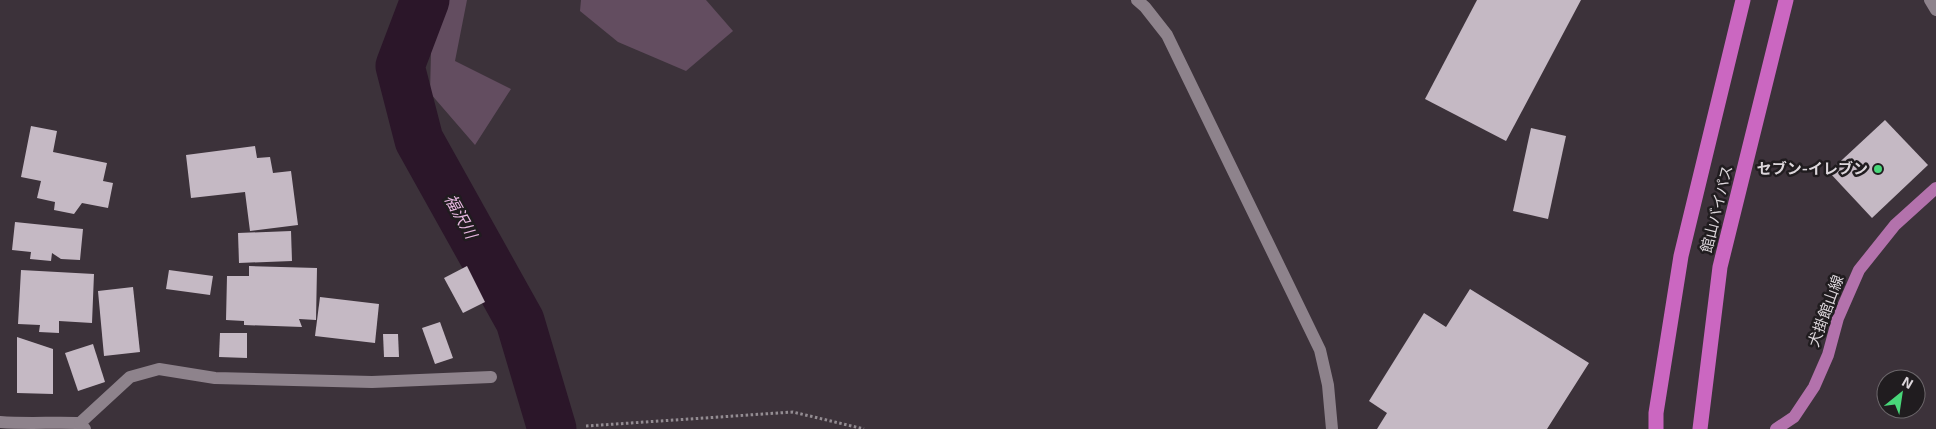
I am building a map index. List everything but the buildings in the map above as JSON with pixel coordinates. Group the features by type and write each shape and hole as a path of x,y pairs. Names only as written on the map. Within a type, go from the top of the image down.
{"highway":[{"name":"館山バイパス","path":"1656,429 1656,413 1681,256 1743,0"},
{"name":"館山バイパス","path":"1700,429 1720,267 1786,0"}],"main road":[{"name":"犬掛館山線","path":"1776,429 1794,417 1814,386 1828,355 1838,318 1859,270 1895,225 1936,188"}],"street":[{"path":"1137,0 1145,7 1167,35 1320,350 1328,385 1332,429"},
{"path":"1930,0 1936,10"},
{"path":"0,422 50,421 83,426 130,377 159,369 215,378 372,382 491,377"}],"path":[{"path":"586,426 793,412 864,429"}],"shaded area":[{"path":"417,0 467,0 455,61 511,89 475,145 430,93 432,11"},
{"path":"581,0 706,0 733,31 686,71 618,42 580,11"}],"waterway":[{"name":"福沢川","path":"425,0 400,66 419,140 520,321 552,429"}],"place":[{"name":"セブン-イレブン","path":"1878,169"}]}
